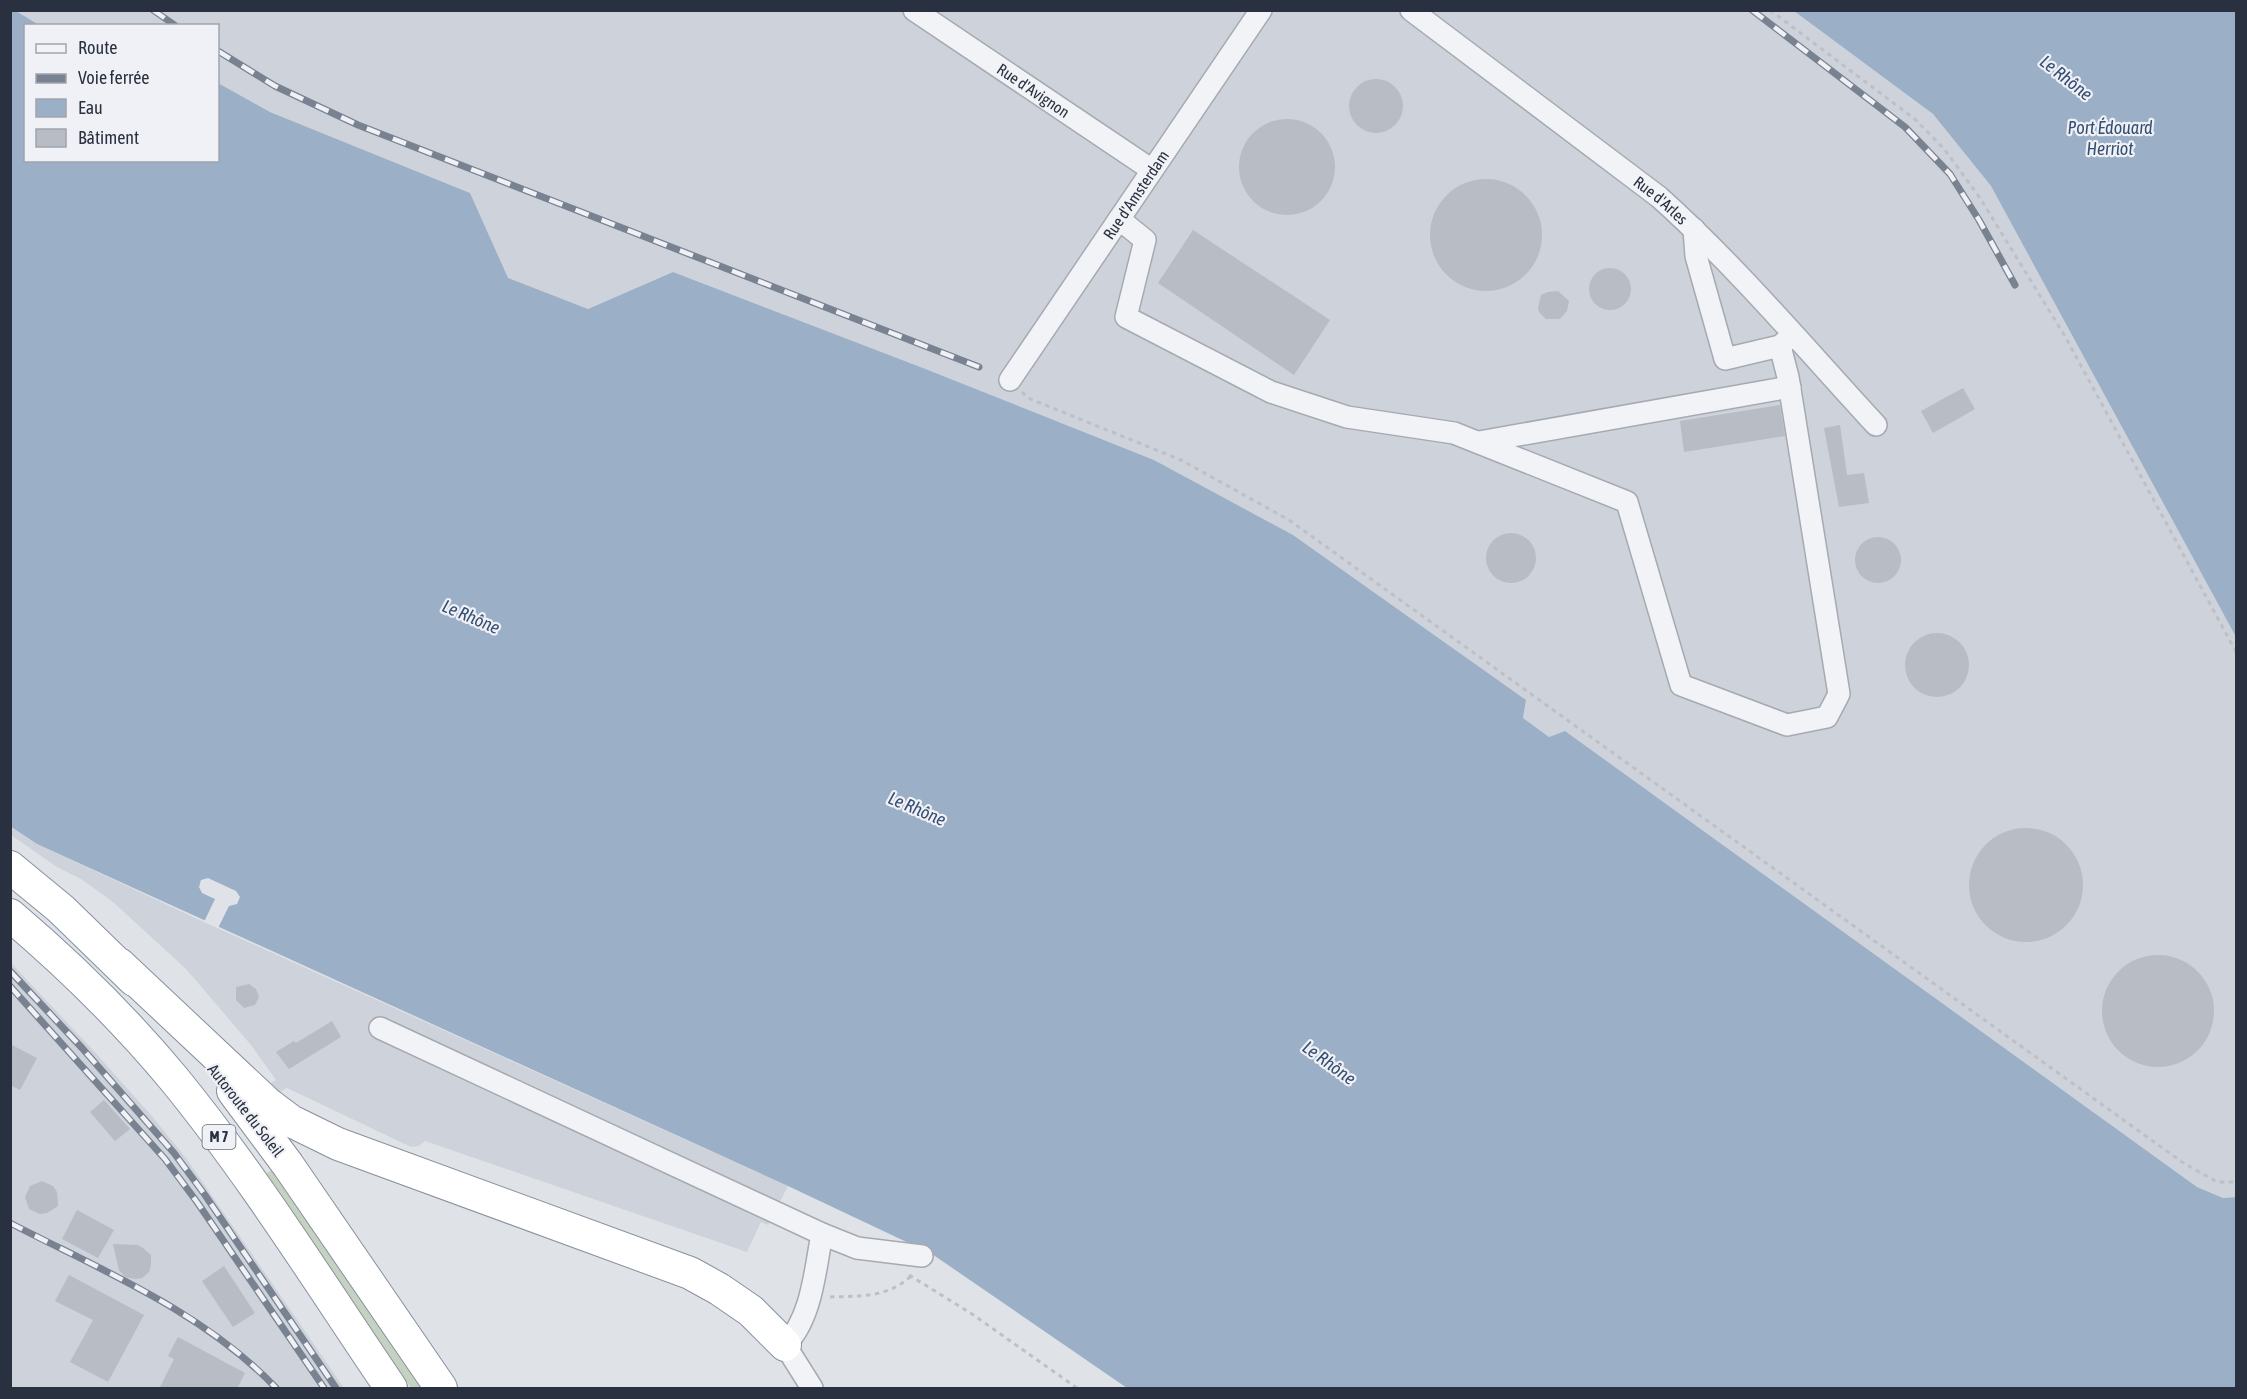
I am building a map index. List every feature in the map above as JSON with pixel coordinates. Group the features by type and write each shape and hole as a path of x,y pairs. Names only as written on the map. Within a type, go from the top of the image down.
{"highway":[{"name":"Autoroute du Soleil","path":"10,867 61,909 119,964 188,1037 248,1110 441,1389"},
{"name":"M 7","path":"10,915 97,996 173,1078 233,1156 391,1389"},
{"path":"119,964 267,1103 291,1121 338,1144 690,1273 719,1288 752,1311 785,1345"},
{"path":"311,1270 371,1389"}],"street":[{"name":"Rue d'Avignon","path":"914,10 1152,170"},
{"name":"Rue d'Amsterdam","path":"1010,380 1261,10"},
{"name":"Rue d'Arles","path":"1411,10 1659,197 1744,279 1786,340 1876,425"},
{"path":"1119,219 1145,240 1126,317 1271,392 1347,417 1454,433 1627,502 1681,686 1787,725 1827,717 1839,694 1790,387 1786,340 1725,359 1696,256 1694,229"},
{"path":"1478,442 1790,387"},
{"path":"380,1028 822,1234 857,1248 922,1256"},
{"path":"812,1389 785,1345 795,1335 808,1301 822,1234"}],"path":[{"path":"1770,10 1916,120 1945,150 1980,198 2066,338 2236,652"},
{"path":"1010,380 1028,398 1181,460 1289,520 2182,1162 2217,1182 2236,1182"},
{"path":"903,1271 972,1314 1077,1389"},
{"path":"808,1301 882,1293 903,1283 911,1276"}],"shaded area":[{"path":"16,11 1794,11 1933,114 1991,186 2236,637 2236,1197 2223,1198 2197,1187 1565,731 1549,737 1523,718 1526,700 1293,535 1154,460 673,272 588,309 507,278 470,193 270,112 219,84 219,24 37,24"},
{"path":"10,826 37,844 204,922 788,1186 768,1225 761,1222 747,1252 425,1141 419,1146 411,1147 287,1088 278,1093 271,1083 276,1080 251,1045 186,969 113,902 11,835"},
{"path":"10,962 92,1049 186,1158 344,1388 11,1388"}],"green space":[{"path":"272,1170 423,1388 411,1388 265,1174"}],"water":[{"name":"Le Rhône","path":"10,11 16,11 37,24 24,24 24,162 219,162 219,84 270,112 470,193 508,278 588,309 673,272 1154,460 1293,535 1526,700 1523,718 1549,737 1565,731 2197,1187 2223,1198 2236,1197 2236,1388 1127,1388 932,1254 788,1186 37,844 10,826"},
{"name":"Port Édouard Herriot","path":"1794,11 2236,11 2236,637 1991,186 1933,114"}],"pier":[{"path":"208,878 236,891 240,897 237,904 229,906 218,928 204,922 215,899 202,893 199,887 201,880"}],"building":[{"path":"1376,79 1386,81 1395,87 1401,96 1403,106 1401,116 1395,125 1386,131 1376,133 1366,131 1357,125 1351,116 1349,106 1351,96 1357,87 1366,81"},
{"path":"1287,119 1305,123 1321,133 1331,149 1335,167 1331,185 1321,201 1305,211 1287,215 1269,211 1253,201 1243,185 1239,167 1243,149 1253,133 1269,123"},
{"path":"1486,179 1508,183 1526,195 1538,213 1542,235 1538,257 1526,275 1508,287 1486,291 1464,287 1446,275 1434,257 1430,235 1434,213 1446,195 1464,183"},
{"path":"1193,230 1330,320 1294,375 1158,283"},
{"path":"1610,268 1618,269 1625,274 1630,281 1630,297 1625,304 1618,309 1610,310 1602,309 1595,304 1590,297 1589,289 1590,281 1595,274 1602,269"},
{"path":"1558,291 1569,301 1567,311 1560,319 1546,319 1539,312 1541,295"},
{"path":"1963,388 1975,409 1933,433 1921,411"},
{"path":"1780,405 1785,436 1684,452 1680,421"},
{"path":"1840,425 1847,475 1864,473 1869,503 1839,507 1824,428"},
{"path":"1506,533 1516,533 1529,540 1536,553 1536,563 1529,576 1516,583 1506,583 1497,579 1490,572 1486,563 1486,553 1490,544 1497,537"},
{"path":"1878,537 1894,544 1901,560 1894,576 1878,583 1862,576 1855,560 1862,544"},
{"path":"1931,633 1943,633 1960,642 1967,653 1969,665 1967,677 1960,688 1943,697 1931,697 1919,692 1910,683 1905,671 1905,659 1910,647 1919,638"},
{"path":"2026,828 2048,833 2066,845 2078,863 2083,885 2078,907 2066,925 2048,937 2026,942 2004,937 1986,925 1974,907 1969,885 1974,863 1986,845 2004,833"},
{"path":"2158,955 2180,959 2198,971 2210,989 2214,1011 2210,1033 2198,1051 2180,1063 2158,1067 2136,1063 2118,1051 2106,1033 2102,1011 2106,989 2118,971 2136,959"},
{"path":"249,984 256,989 259,997 255,1005 244,1008 236,1000 236,987"},
{"path":"332,1021 341,1037 289,1069 276,1052 294,1041 296,1043"},
{"path":"10,1044 37,1058 20,1090 10,1085"},
{"path":"104,1100 130,1129 115,1141 90,1112"},
{"path":"42,1181 53,1186 57,1192 58,1206 47,1213 40,1214 29,1209 25,1197 30,1186"},
{"path":"77,1210 114,1230 98,1258 62,1239"},
{"path":"113,1244 138,1245 143,1248 151,1255 149,1272 142,1278 125,1277 119,1270"},
{"path":"224,1266 255,1313 233,1327 202,1281"},
{"path":"69,1275 144,1315 108,1382 70,1362 93,1320 55,1301"},
{"path":"178,1337 245,1373 237,1389 159,1389 174,1359 168,1356"}],"railway":[{"path":"153,10 173,24"},
{"path":"1752,10 1905,127 1950,174 2015,285"},
{"path":"219,52 275,86 358,125 979,367"},
{"path":"10,971 82,1048 174,1153 336,1388"},
{"path":"10,986 165,1159 324,1388"},
{"path":"10,1223 116,1276 185,1315 248,1361 276,1388"}]}
